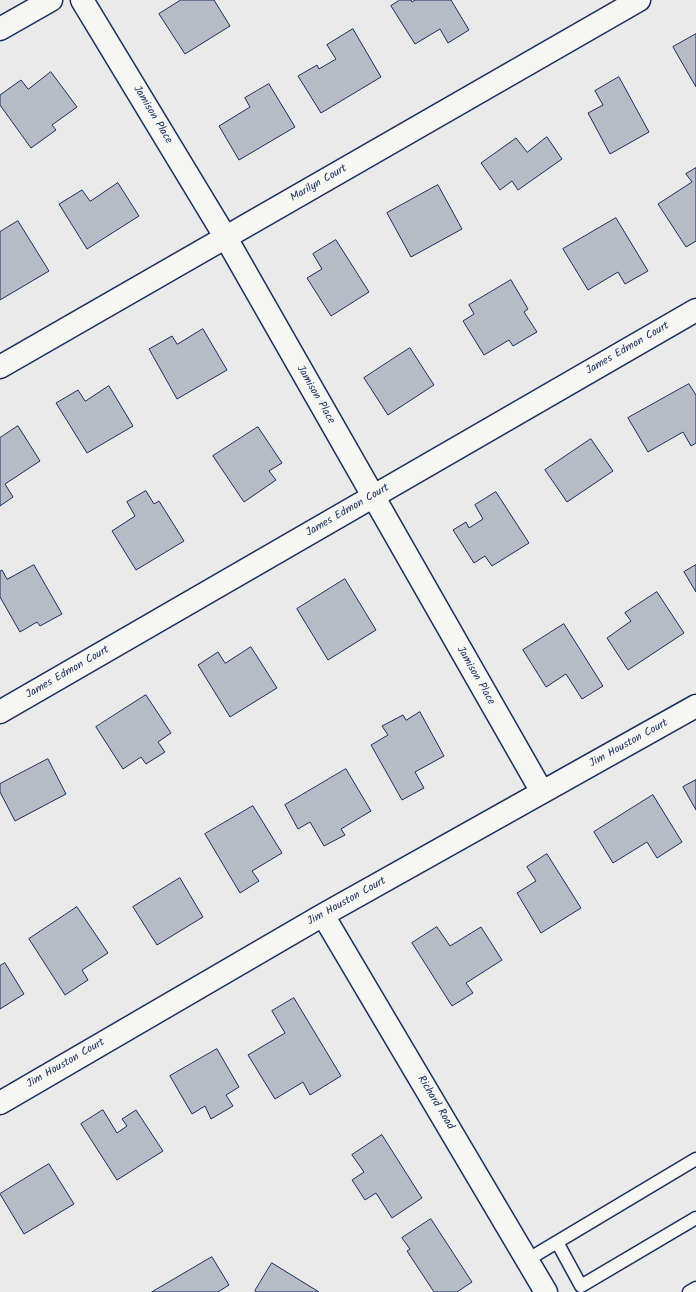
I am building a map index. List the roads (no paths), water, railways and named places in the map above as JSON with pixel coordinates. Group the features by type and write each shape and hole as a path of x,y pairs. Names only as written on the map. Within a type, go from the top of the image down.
{"street":[{"path":"0,29 51,0"},
{"name":"Jamison Place","path":"82,0 226,238 372,497 542,792"},
{"name":"Marilyn Court","path":"0,367 638,0"},
{"name":"James Edmon Court","path":"0,712 696,310"},
{"name":"Jim Houston Court","path":"0,1103 323,915 696,706"},
{"name":"Richard Road","path":"323,915 546,1292"}],"lane":[{"path":"527,1260 696,1159"},
{"path":"557,1242 582,1286 696,1218"},
{"path":"689,1292 696,1288"}]}
